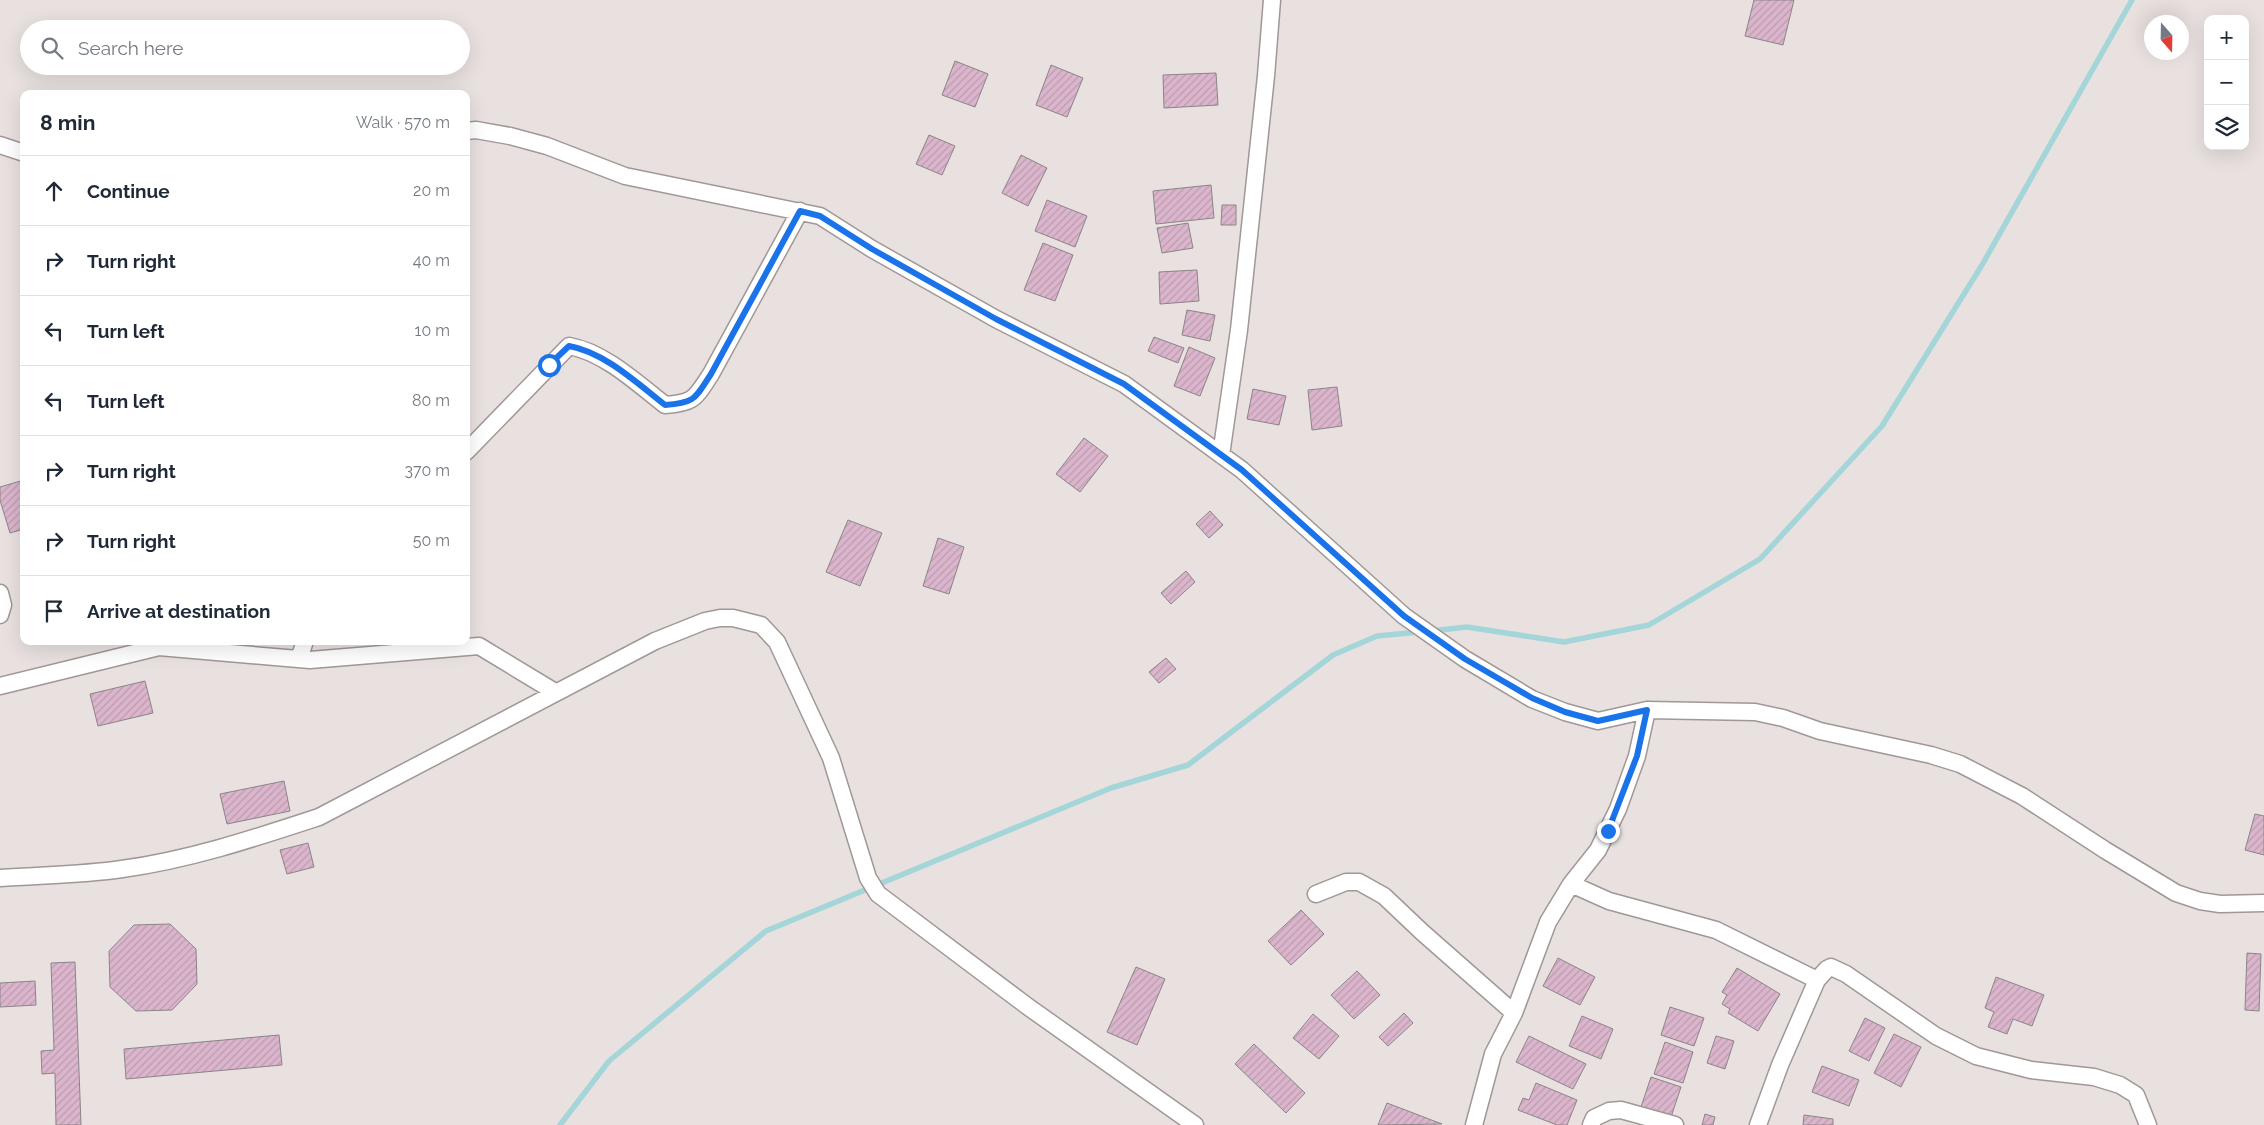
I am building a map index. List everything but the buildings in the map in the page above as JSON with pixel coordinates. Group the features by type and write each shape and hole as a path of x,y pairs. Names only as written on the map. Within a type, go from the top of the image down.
{"street":[{"path":"1221,455 1240,320 1266,76 1272,0"},
{"path":"470,131 510,136 547,146 624,176 820,216 872,249 996,319 1124,384 1242,470 1404,616 1465,659 1532,698 1565,712 1598,721 1647,710 1755,712 1783,718 1820,730 1953,762 2022,796 2104,850 2176,893 2200,901 2220,904 2264,903"},
{"path":"0,145 20,152"},
{"path":"470,448 569,346 583,348 600,358 624,373 665,405 683,404 696,398 800,211"},
{"path":"0,593 3,605 0,615"},
{"path":"0,878 122,869 191,855 264,836 319,817 655,641 705,621 733,618 761,625 777,642 831,758 868,878 878,894 1027,1006 1195,1125"},
{"path":"299,659 304,645"},
{"path":"3,680 159,648 310,660 479,646 555,692"},
{"path":"1474,1125 1493,1054 1514,1012 1548,922 1571,884 1598,850 1618,809 1637,756 1647,710"},
{"path":"1316,894 1346,882 1359,882 1384,896 1422,932 1514,1012"},
{"path":"1571,884 1609,901 1716,930 1817,980"},
{"path":"1758,1125 1780,1065 1817,980 1827,968 1831,967 1846,974 1936,1036 1976,1056 2031,1070 2094,1077 2120,1085 2136,1096 2148,1125"},
{"path":"1591,1125 1594,1118 1621,1110 1675,1125"}],"waterway":[{"path":"1431,631 1467,627 1564,642 1649,625 1760,559 1882,426 1982,265 2132,0"},
{"path":"560,1125 609,1061 766,931 1111,788 1188,765 1333,655 1377,636 1419,632"}],"route":[{"path":"549,365 569,346 583,348 624,373 665,405 683,404 696,398 800,211 820,216 872,249 996,319 1124,384 1242,470 1404,616 1465,659 1532,698 1565,712 1598,721 1647,710 1637,756 1608,831"}]}
